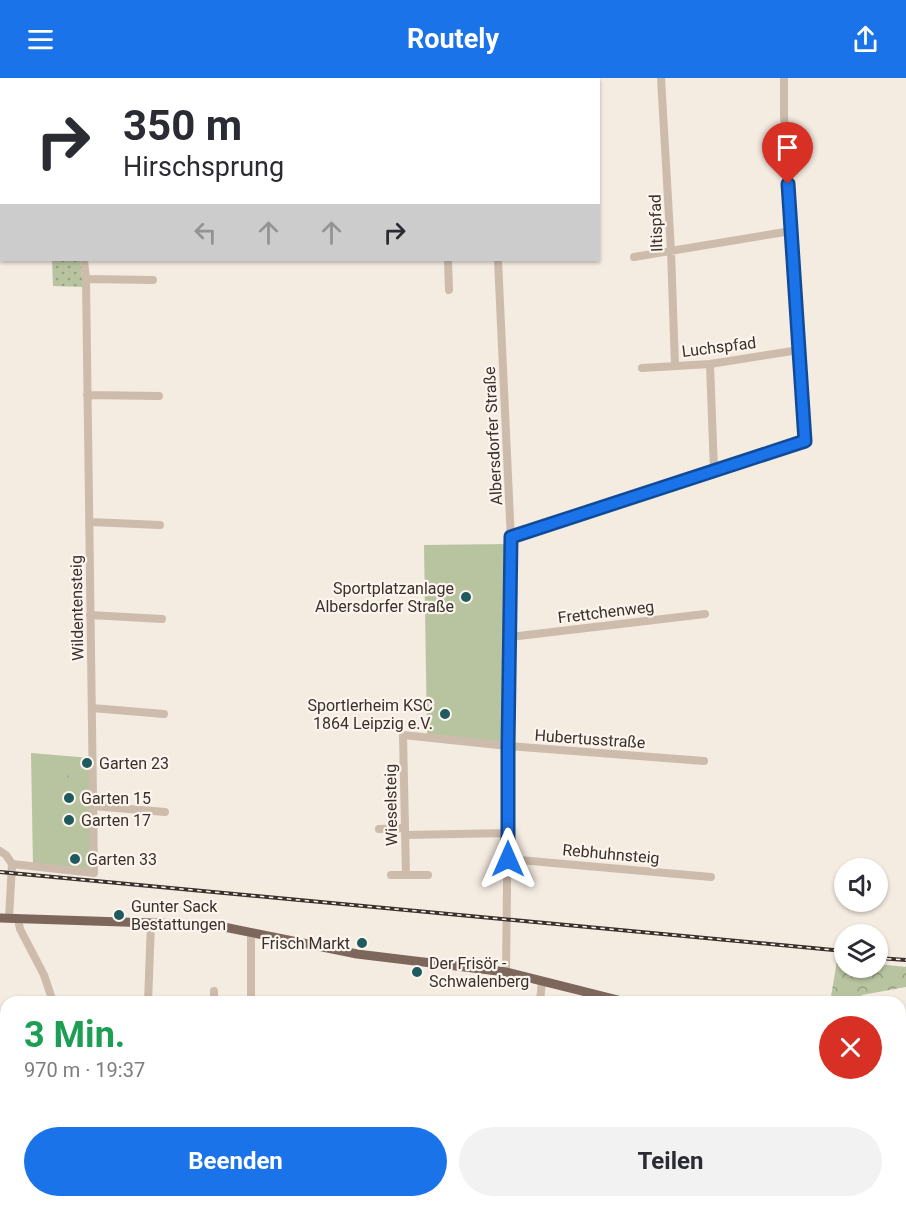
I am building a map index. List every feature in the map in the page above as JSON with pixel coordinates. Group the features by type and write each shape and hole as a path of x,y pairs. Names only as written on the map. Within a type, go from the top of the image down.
{"main road":[{"path":"9,918 214,925 357,954 506,972 602,996"}],"street":[{"name":"Iltispfad","path":"662,78 675,366"},
{"path":"511,537 805,441 791,231 784,78"},
{"path":"634,257 791,231"},
{"name":"Wildentensteig","path":"12,864 94,873 84,261"},
{"path":"448,261 449,290"},
{"name":"Albersdorfer Straße","path":"498,261 511,537 506,972"},
{"path":"86,279 153,280"},
{"name":"Luchspfad","path":"642,368 710,364 799,350"},
{"path":"710,364 714,471"},
{"path":"87,395 159,396"},
{"path":"90,522 160,525"},
{"name":"Frettchenweg","path":"510,637 705,614"},
{"path":"90,615 162,619"},
{"path":"92,708 164,714"},
{"name":"Hubertusstraße","path":"403,735 508,746 704,761"},
{"name":"Wieselsteig","path":"403,735 406,875"},
{"path":"93,806 165,812"},
{"path":"379,829 508,833"},
{"path":"0,851 12,864 9,918 20,929 44,975 51,996"},
{"name":"Rebhuhnsteig","path":"508,859 711,877"},
{"path":"391,875 428,874"},
{"path":"148,996 151,923"},
{"path":"251,932 251,996"},
{"path":"541,996 542,981"},
{"path":"214,991 214,996"}],"green space":[{"path":"52,261 80,261 83,287 53,286"},
{"name":"Sportplatzanlage Albersdorfer Straße","path":"508,544 504,742 427,734 424,545"},
{"path":"31,753 90,758 92,870 33,865"},
{"path":"888,965 906,967 906,987 861,996 831,996 834,978 888,978"}],"railway":[{"path":"0,872 834,950"},
{"path":"888,959 906,960"}],"place":[{"name":"Sportplatzanlage Albersdorfer Straße","path":"466,597"},
{"name":"Sportlerheim KSC 1864 Leipzig e.V.","path":"445,714"},
{"name":"Garten 23","path":"87,763"},
{"name":"Garten 15","path":"69,798"},
{"name":"Garten 17","path":"69,820"},
{"name":"Garten 33","path":"75,859"},
{"name":"Gunter Sack Bestattungen","path":"119,915"},
{"name":"Frisch Markt","path":"362,943"},
{"name":"Der Frisör - Schwalenberg","path":"417,972"}],"route":[{"path":"508,859 511,537 805,441 788,184"}]}
